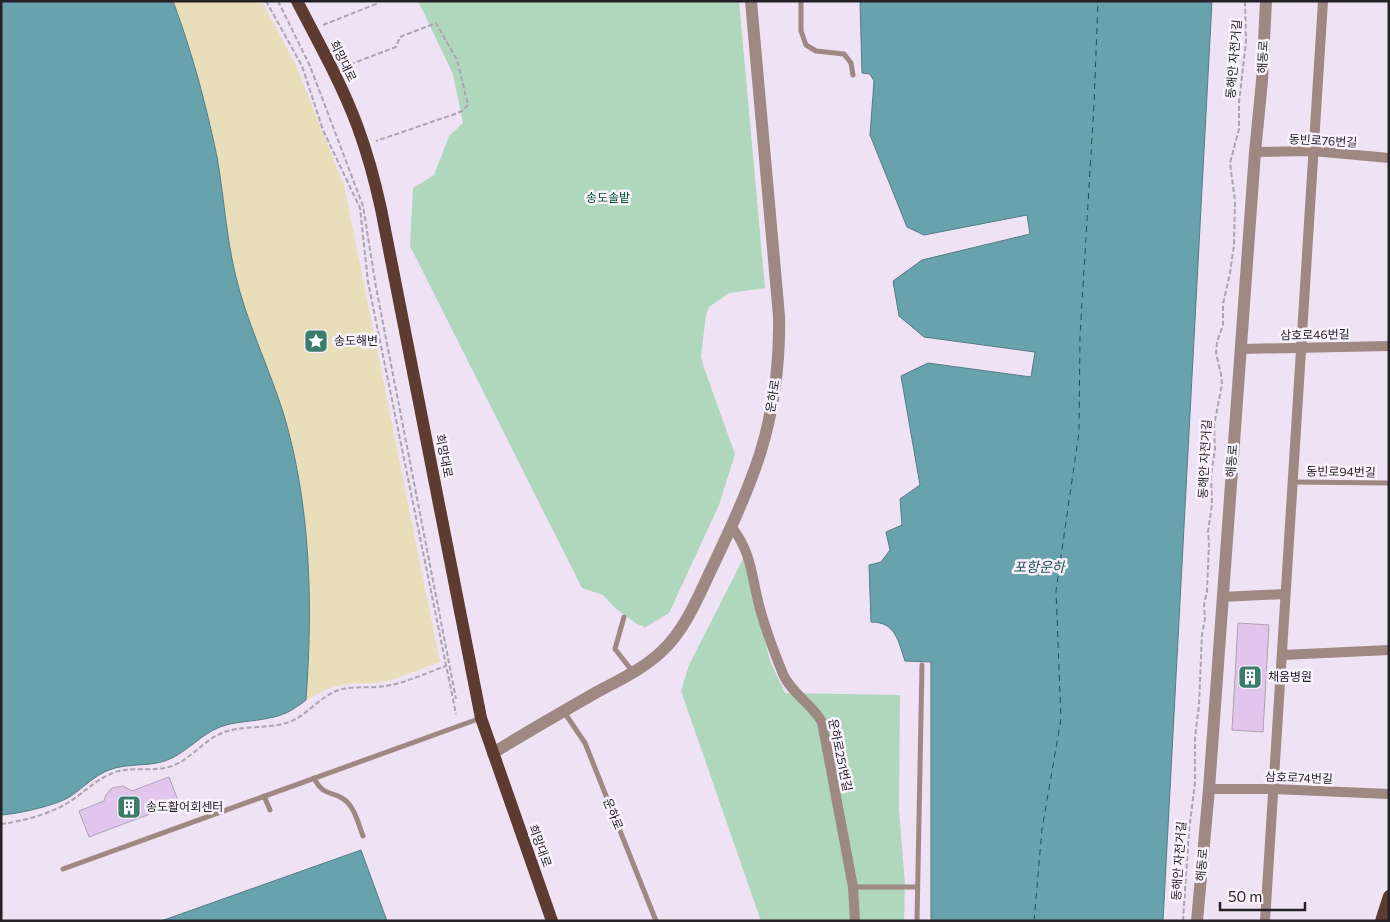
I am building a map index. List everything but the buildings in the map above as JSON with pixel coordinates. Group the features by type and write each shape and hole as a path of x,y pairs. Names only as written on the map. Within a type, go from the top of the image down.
{"main road":[{"name":"희망대로","path":"297,1 333,71 364,145 381,209 481,718 552,921"},
{"path":"1381,921 1389,896"}],"street":[{"name":"운하로","path":"492,753 633,672 660,653 677,632 703,586 754,470 765,437 775,387 779,350 778,295 751,1"},
{"name":"해동로","path":"1197,921 1209,789 1255,152 1262,81 1266,1"},
{"path":"1265,921 1323,1"},
{"name":"동빈로76번길","path":"1255,152 1313,151 1389,158"},
{"name":"삼호로46번길","path":"1241,349 1389,346"},
{"name":"운하로251번길","path":"731,526 740,538 748,555 760,607 783,674 791,687 813,707 822,722 853,887 855,921"},
{"path":"1222,598 1285,594"},
{"path":"1282,655 1389,650"},
{"name":"삼호로74번길","path":"1209,789 1273,789 1389,794"}],"lane":[{"path":"801,1 801,31 806,45 816,51 844,54 851,63 853,75"},
{"name":"동빈로94번길","path":"1292,482 1389,483"},
{"path":"624,617 615,649 633,672"},
{"path":"916,921 922,665"},
{"name":"운하로","path":"564,711 585,743 656,921"},
{"path":"63,869 481,718"},
{"path":"314,778 321,790 348,802 363,836"},
{"path":"264,796 270,810"},
{"path":"853,887 917,887"}],"path":[{"path":"266,1 302,66 323,130 360,208 368,282 456,714"},
{"path":"278,1 310,66 363,206 376,287 456,700"},
{"path":"312,30 376,4 377,1"},
{"name":"동해안 자전거길","path":"1183,921 1189,830 1195,784 1195,737 1199,705 1202,634 1210,543 1208,532 1212,504 1211,475 1215,450 1214,426 1222,384 1216,354 1217,342 1223,325 1222,304 1230,273 1234,245 1235,202 1230,163 1239,130 1238,102 1246,42 1247,19 1245,1"},
{"path":"333,71 396,47 400,37 436,22 457,60 468,105 462,111 364,145"},
{"path":"1,824 26,820 67,804 96,781 113,772 132,768 161,768 178,764 206,742 223,733 243,728 277,726 298,719 338,690 395,684 446,666"}],"green space":[{"name":"송도솔밭","path":"418,1 739,1 765,288 729,293 709,307 706,315 701,356 735,454 719,505 669,613 644,628 616,609 603,595 582,588 410,246 413,188 434,175 449,136 463,123 453,74"},
{"path":"744,557 770,661 785,693 900,695 899,810 905,884 904,921 761,921 681,691 689,665"}],"sand":[{"name":"송도해변","path":"173,1 262,1 296,66 344,185 440,662 397,678 378,683 345,684 327,689 306,700 309,591 308,555 300,482 283,412 251,326 235,273 213,137 192,59"}],"water":[{"path":"1,1 173,1 192,59 213,137 235,273 251,326 283,412 292,447 299,482 308,555 309,628 306,700 293,709 274,717 220,727 165,761 109,770 94,778 71,796 57,803 38,809 1,815"},
{"name":"포항운하","path":"860,1 1212,1 1163,921 931,921 931,662 905,661 898,640 891,629 886,625 871,622 869,565 881,562 890,550 886,532 902,525 900,499 920,485 901,376 928,363 1031,377 1035,352 924,337 899,316 893,281 922,260 1030,234 1027,215 924,235 907,227 870,135 874,81 870,74 862,73"},
{"path":"361,850 387,921 161,921"}],"ferry route":[{"path":"1034,921 1042,829 1061,719 1056,591 1079,432 1080,336 1094,105 1098,1"}],"place":[{"name":"송도해변","path":"316,341"},
{"name":"채움병원","path":"1250,677"},
{"name":"송도활어회센터","path":"129,807"}]}
